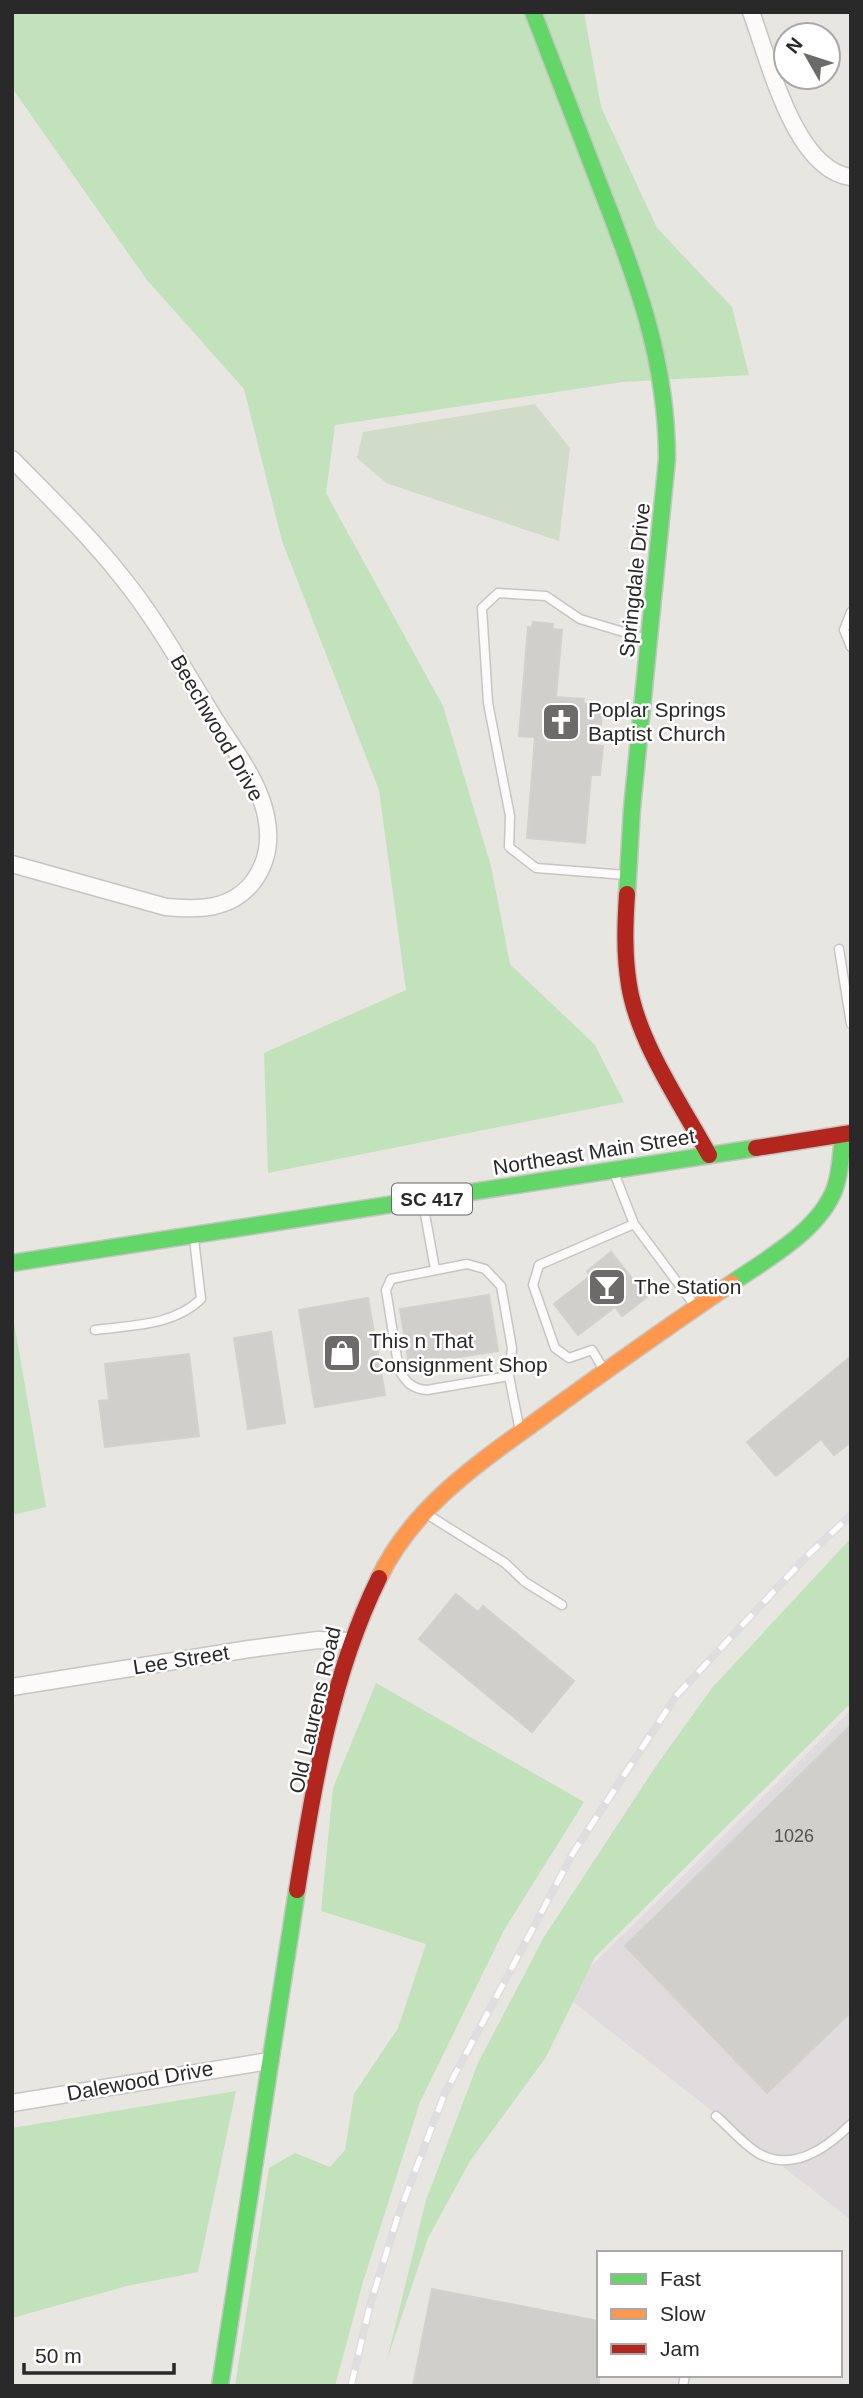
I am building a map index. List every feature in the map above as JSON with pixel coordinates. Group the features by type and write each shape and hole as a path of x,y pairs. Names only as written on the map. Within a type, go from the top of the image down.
{"street":[{"name":"Springdale Drive","path":"533,12 629,260 659,357 667,413 667,459 627,875 624,945 635,1009 652,1052 709,1155"},
{"path":"751,12 805,148 822,166 839,176 851,177"},
{"name":"Beechwood Drive","path":"12,459 121,575 155,622 255,787 266,817 269,840 266,859 250,886 232,900 211,908 166,907 13,867"},
{"name":"Northeast Main Street","path":"12,1263 847,1133"},
{"name":"Old Laurens Road","path":"220,2386 268,2061 325,1745 350,1641 368,1594 389,1556 443,1492 604,1370 767,1257 826,1205 836,1189 847,1133"},
{"name":"Lee Street","path":"12,1687 249,1649 318,1640 350,1641"},
{"name":"Dalewood Drive","path":"12,2103 268,2061"}],"lane":[{"path":"627,875 536,868 509,847 510,816 488,703 482,608 498,593 546,596 580,619 650,640"},
{"path":"851,612 844,630 851,647"},
{"path":"839,949 851,1024"},
{"path":"614,1170 634,1224 696,1308"},
{"path":"422,1200 435,1269"},
{"path":"604,1370 592,1350 569,1358 555,1348 533,1285 539,1265 634,1224"},
{"path":"95,1330 168,1320 190,1309 201,1299 194,1236"},
{"path":"509,1376 427,1390 416,1389 405,1380 399,1370 388,1284 396,1275 476,1265 494,1275 501,1286 512,1348 509,1376 520,1434"},
{"path":"424,1512 505,1563 525,1582 562,1605"},
{"path":"716,2116 758,2152 776,2160 801,2158 821,2151 851,2124"}],"shaded area":[{"path":"851,1710 851,2220 563,1994"}],"green space":[{"path":"12,12 584,12 601,107 657,228 732,307 749,375 623,382 335,425 326,493 443,706 491,866 510,964 595,1045 624,1102 268,1173 264,1053 406,990 379,790 282,541 244,389 147,280 12,88"},
{"path":"535,404 570,448 559,541 386,483 357,458 363,432"},
{"path":"12,1311 46,1507 12,1515"},
{"path":"851,1538 851,1703 595,1957 546,2057 470,2161 428,2238 387,2360 426,2200 478,2063 544,1937 656,1766 712,1688"},
{"path":"376,1683 584,1802 504,1930 420,2102 363,2282 335,2386 235,2386 269,2168 295,2153 330,2167 345,2150 354,2094 398,2028 426,1944 321,1911 333,1788"},
{"path":"236,2091 198,2272 127,2286 12,2318 12,2128"}],"building":[{"name":"Poplar Springs Baptist Church","path":"533,622 553,624 552,629 562,630 556,697 584,699 583,703 602,708 600,738 593,737 592,745 603,746 600,775 591,775 585,843 527,838 535,737 519,736 528,627 532,627"},
{"name":"The Station","path":"611,1252 647,1297 622,1316 615,1307 578,1335 554,1304 590,1276 587,1271"},
{"path":"489,1295 498,1351 409,1365 400,1309"},
{"name":"This n That Consignment Shop","path":"368,1298 385,1395 315,1407 299,1310"},
{"path":"271,1332 285,1423 248,1429 234,1338"},
{"path":"189,1354 199,1436 105,1447 99,1401 109,1400 105,1364"},
{"path":"851,1356 851,1442 834,1455 821,1439 776,1476 747,1442"},
{"path":"456,1594 478,1612 483,1606 574,1681 532,1732 419,1639"},
{"path":"851,1725 851,2012 767,2093 625,1946"},
{"path":"432,2289 597,2321 599,2386 413,2386"}],"railway":[{"path":"351,2386 370,2305 397,2219 444,2095 573,1853 676,1696 807,1556 851,1515"}],"traffic: fast":[{"path":"533,12 637,287 655,353 666,423 667,459 632,808 627,894"},
{"path":"732,1283 791,1242 818,1217 828,1203 837,1182 843,1134"},
{"path":"12,1263 756,1148"},
{"path":"220,2386 297,1890"}],"traffic: slow":[{"path":"379,1578 412,1526 455,1483 575,1393 732,1283"}],"traffic: jam":[{"path":"627,894 626,962 634,1007 662,1072 709,1155"},
{"path":"756,1148 851,1133"},
{"path":"297,1890 310,1810 336,1692 362,1615 379,1578"}],"place":[{"name":"Poplar Springs Baptist Church","path":"561,722"},
{"name":"The Station","path":"607,1287"},
{"name":"This n That Consignment Shop","path":"342,1353"}]}
